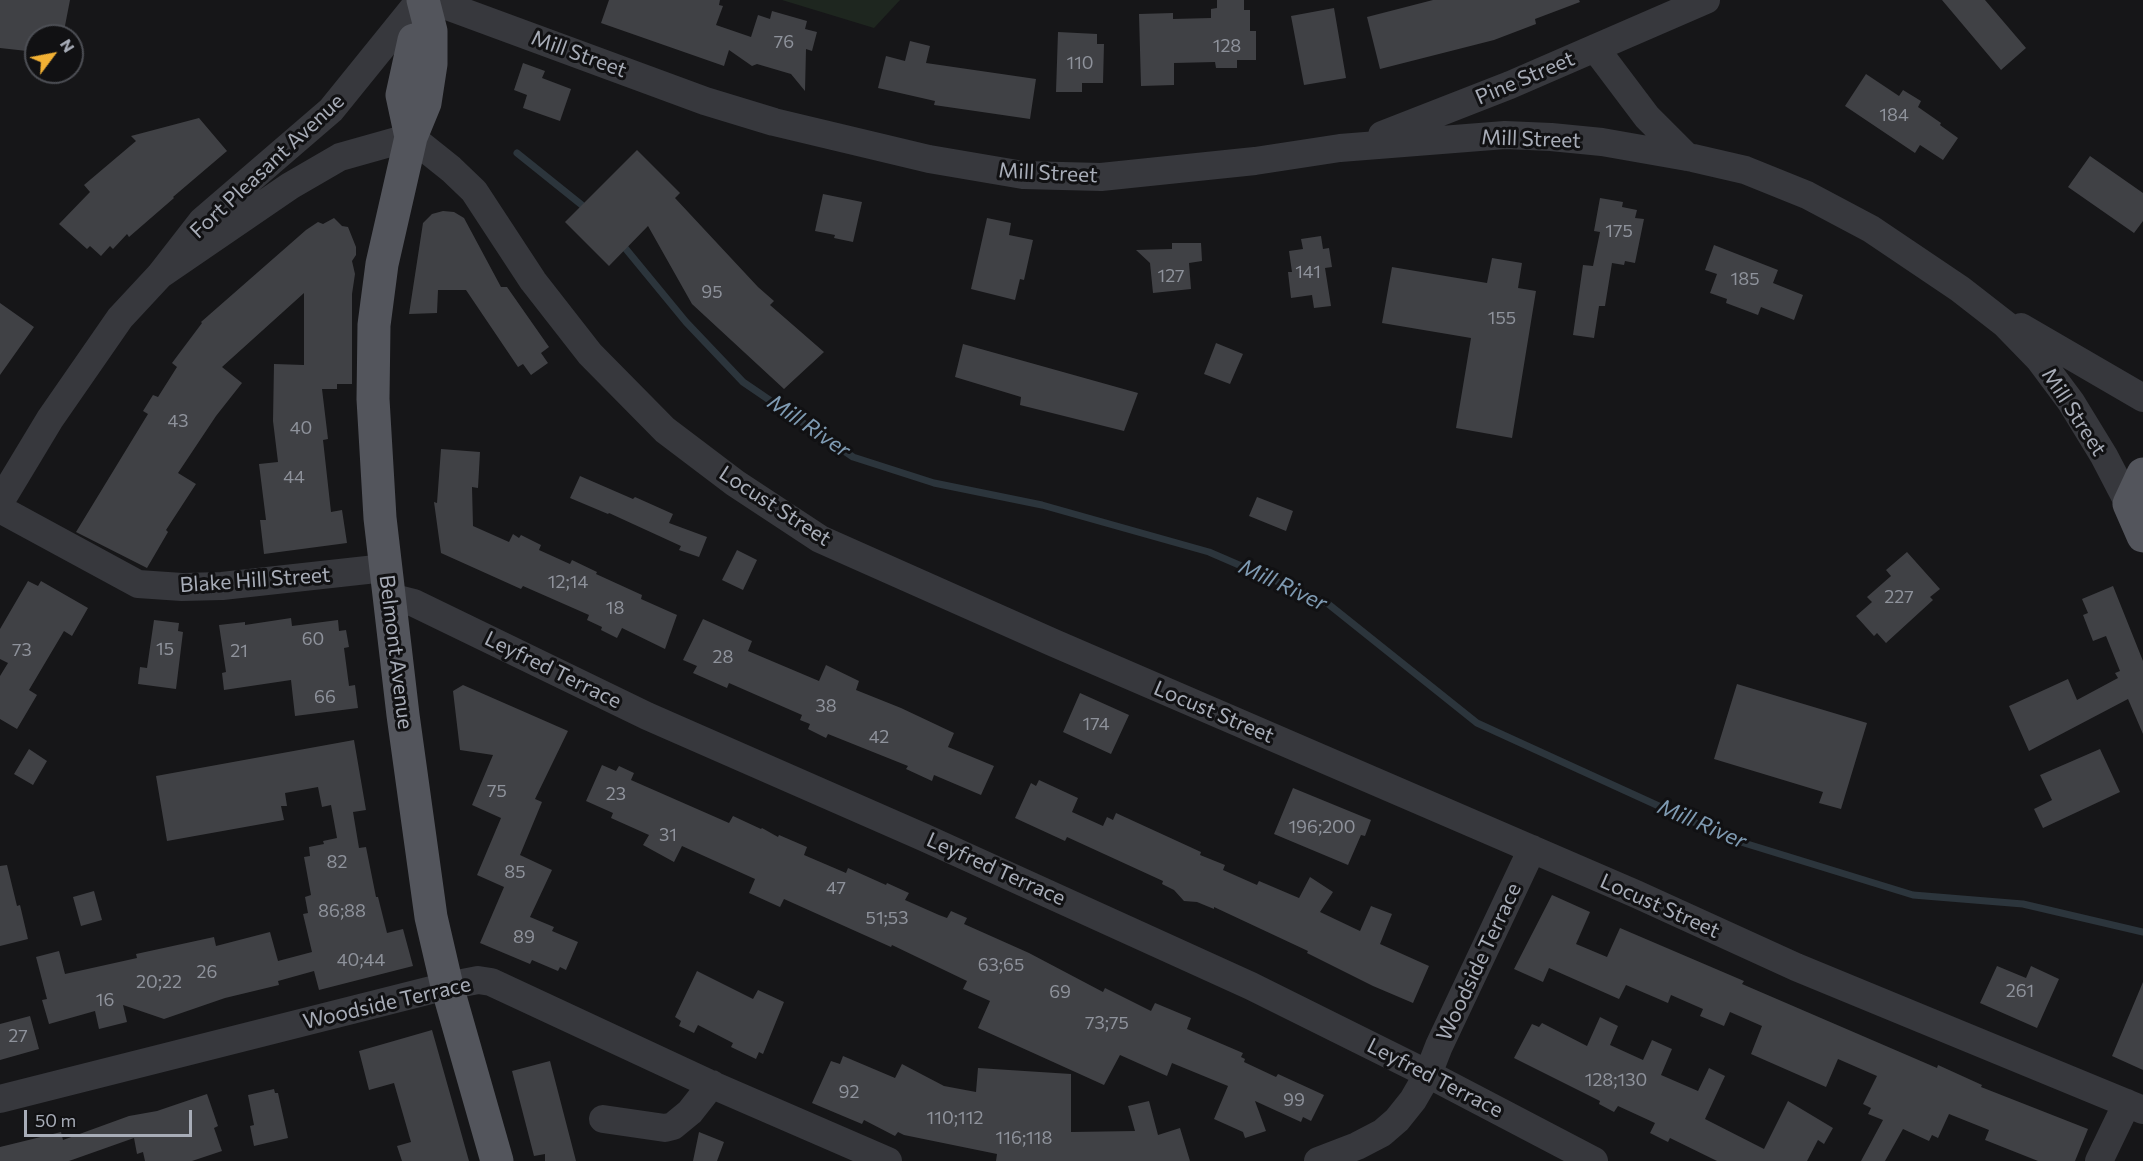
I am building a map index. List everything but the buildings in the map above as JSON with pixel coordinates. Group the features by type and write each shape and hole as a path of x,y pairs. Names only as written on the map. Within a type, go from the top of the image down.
{"main road":[{"path":"411,137 402,95 422,0"},
{"name":"Belmont Avenue","path":"411,137 382,264 374,325 373,399 380,518 403,715 431,917 447,986 497,1161"},
{"path":"2128,504 2143,474"},
{"name":"Mill Street","path":"2128,504 2143,536"}],"street":[{"name":"Fort Pleasant Avenue","path":"0,501 50,419 120,318 160,275 202,221 331,110 422,0"},
{"name":"Mill Street","path":"431,0 705,100 774,122 928,159 1023,175 1101,177 1255,161 1340,148 1480,136 1528,135 1602,142 1746,170 1777,181 1837,210 1895,245 1983,305 2143,398"},
{"name":"Pine Street","path":"1340,148 1409,126 1706,0"},
{"path":"1595,48 1647,117 1687,157"},
{"name":"Fort Pleasant Avenue","path":"160,275 290,186 340,157 411,137"},
{"name":"Locust Street","path":"411,137 474,191 533,281 590,354 665,430 735,483 820,539 1532,849 1796,967 2135,1106"},
{"name":"Mill Street","path":"1983,305 2022,341 2054,378 2088,428 2128,504"},
{"name":"Blake Hill Street","path":"0,509 138,584 182,587 388,582"},
{"name":"Leyfred Terrace","path":"388,582 414,603 647,716 933,841 1251,986 1428,1074 1594,1161"},
{"name":"Woodside Terrace","path":"1318,1161 1370,1140 1382,1133 1404,1112 1428,1074 1532,849"},
{"name":"Woodside Terrace","path":"0,1099 478,980 491,982 711,1084 888,1161"},
{"path":"603,1119 665,1128 673,1126 690,1112 711,1084"},
{"path":"2099,1161 2135,1106"}],"shaded area":[{"path":"782,0 900,0 874,28"}],"waterway":[{"name":"Mill River","path":"517,153 588,210"},
{"name":"Mill River","path":"621,243 686,322 743,382 853,457 934,483 1042,505 1209,552 1327,603 1477,723 1731,839 1913,895 2023,904 2143,932"}]}
